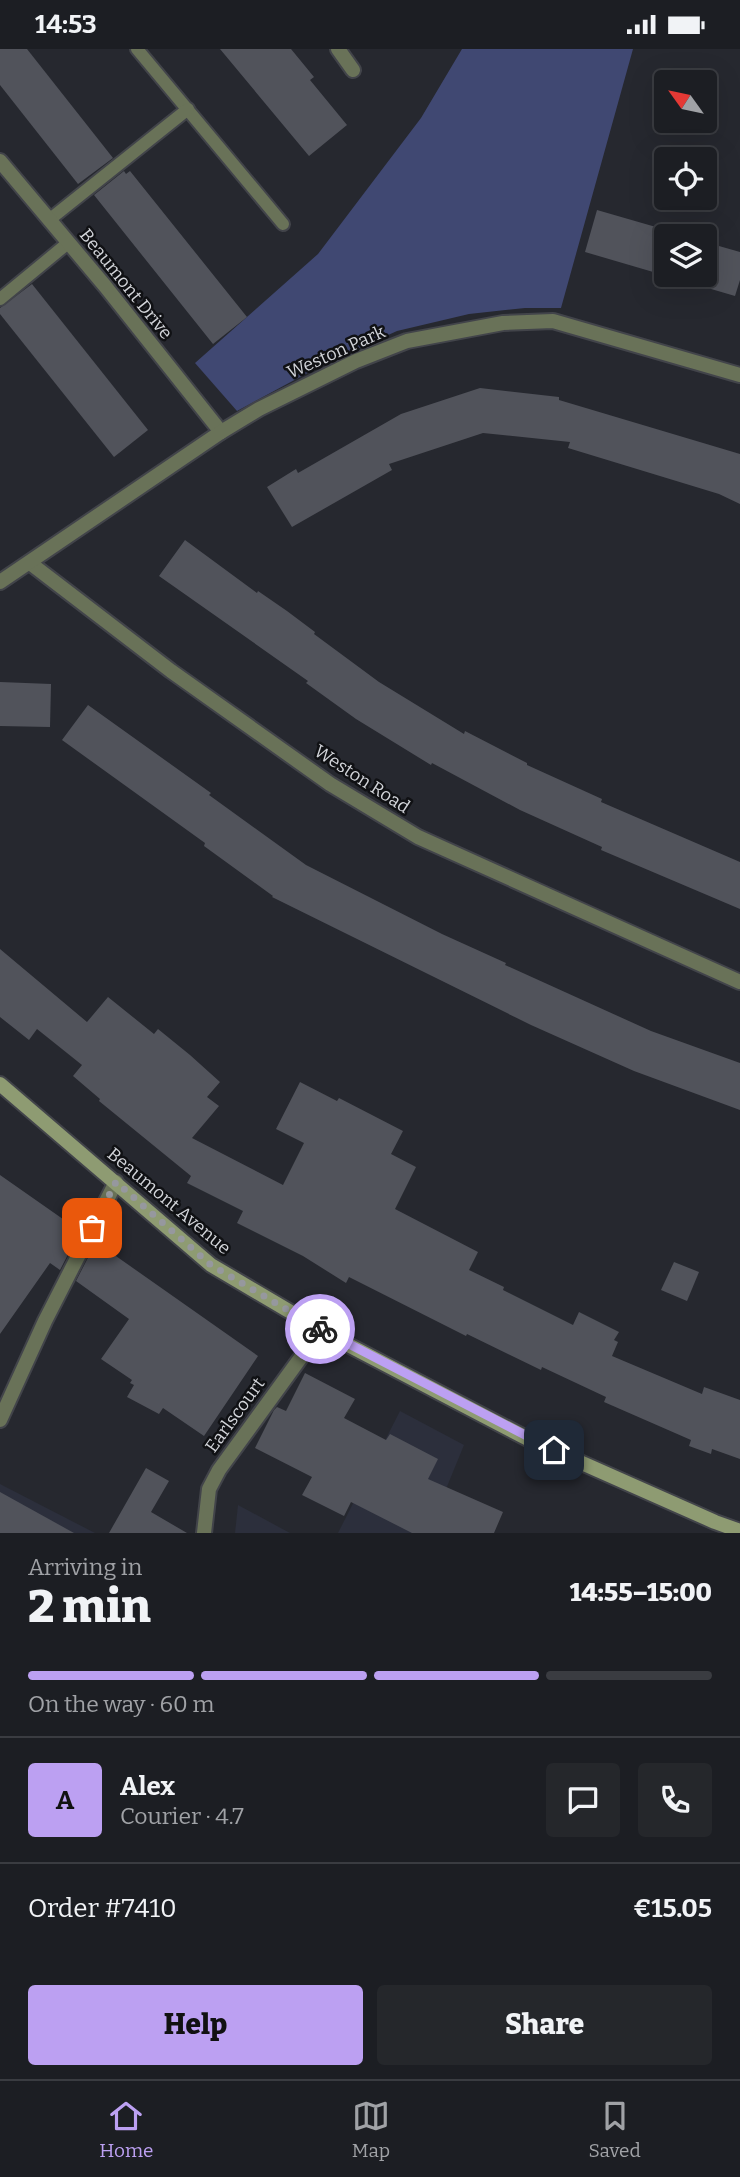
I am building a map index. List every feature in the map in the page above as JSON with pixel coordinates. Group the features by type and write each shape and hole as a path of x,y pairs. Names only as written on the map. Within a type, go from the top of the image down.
{"street":[{"path":"338,49 353,70"},
{"name":"Beaumont Drive","path":"0,161 221,432"},
{"name":"Weston Park","path":"30,563 221,432 259,409 356,361 407,341 503,323 553,321 740,375"},
{"path":"0,582 30,563"},
{"name":"Weston Road","path":"30,563 171,671 330,784 418,837 740,982"},
{"name":"Beaumont Avenue","path":"0,1084 211,1265 318,1328 530,1440 740,1531"},
{"path":"0,1420 45,1321 116,1182"},
{"name":"Earlscourt","path":"204,1533 209,1489 219,1470 307,1349 318,1328"}],"lane":[{"path":"137,49 283,224"},
{"path":"49,220 188,110"},
{"path":"0,299 68,243"}],"shaded area":[{"path":"462,49 633,49 561,308 525,308 469,314 397,331 326,363 237,411 195,363 318,254 421,118"},
{"path":"400,1411 464,1445 428,1533 338,1533"},
{"path":"0,1484 95,1533 0,1533"},
{"path":"238,1505 290,1533 235,1533"}],"building":[{"path":"0,49 27,49 113,158 78,184 0,85"},
{"path":"220,49 291,49 314,77 310,80 347,125 309,156"},
{"path":"124,171 126,174 130,171 247,317 213,344 94,195"},
{"path":"597,210 654,226 654,272 585,252"},
{"path":"717,245 740,252 740,280 735,296 704,287 717,287"},
{"path":"32,284 148,430 114,457 0,314 0,308"},
{"path":"480,388 559,397 559,400 740,454 740,504 719,494 568,448 570,442 483,433 389,464 392,470 292,527 267,487 296,469 298,473 401,414"},
{"path":"185,540 257,593 258,591 287,611 379,682 464,734 465,731 527,765 602,799 601,802 740,862 740,909 601,850 602,847 520,810 432,763 431,765 356,719 306,683 308,681 159,576"},
{"path":"0,682 51,684 50,727 0,726"},
{"path":"88,705 306,865 442,934 506,963 505,965 651,1031 740,1063 740,1110 634,1071 531,1025 272,897 204,846 205,843 62,740"},
{"path":"0,949 87,1022 108,997 154,1034 158,1029 190,1055 220,1082 207,1097 219,1106 192,1138 283,1185 304,1143 276,1129 300,1082 337,1101 339,1098 403,1131 391,1154 416,1167 395,1209 478,1252 469,1270 504,1287 503,1290 573,1325 579,1312 619,1332 614,1340 618,1342 612,1356 702,1394 704,1387 740,1400 740,1459 712,1449 711,1454 689,1446 691,1440 604,1402 606,1397 542,1367 541,1370 467,1334 466,1336 349,1277 346,1283 303,1256 237,1223 243,1211 187,1183 191,1176 99,1101 100,1099 73,1076 82,1065 37,1029 29,1040 0,1017"},
{"path":"0,1175 80,1231 60,1270 50,1263 0,1334"},
{"path":"96,1242 258,1356 204,1436 163,1408 159,1414 127,1397 134,1385 130,1383 132,1380 101,1359 129,1319 76,1281"},
{"path":"674,1262 699,1272 687,1301 661,1290"},
{"path":"305,1373 355,1399 344,1418 386,1440 390,1434 438,1459 428,1479 503,1512 494,1533 412,1533 351,1502 344,1516 302,1495 312,1477 255,1448 274,1410 277,1407 286,1411"},
{"path":"146,1468 169,1481 151,1512 187,1533 109,1533"},
{"path":"0,1492 74,1533 0,1533"}],"way so far":[{"path":"92,1228 116,1182 211,1265 320,1329"}],"route":[{"path":"320,1329 530,1440 554,1450"}]}
